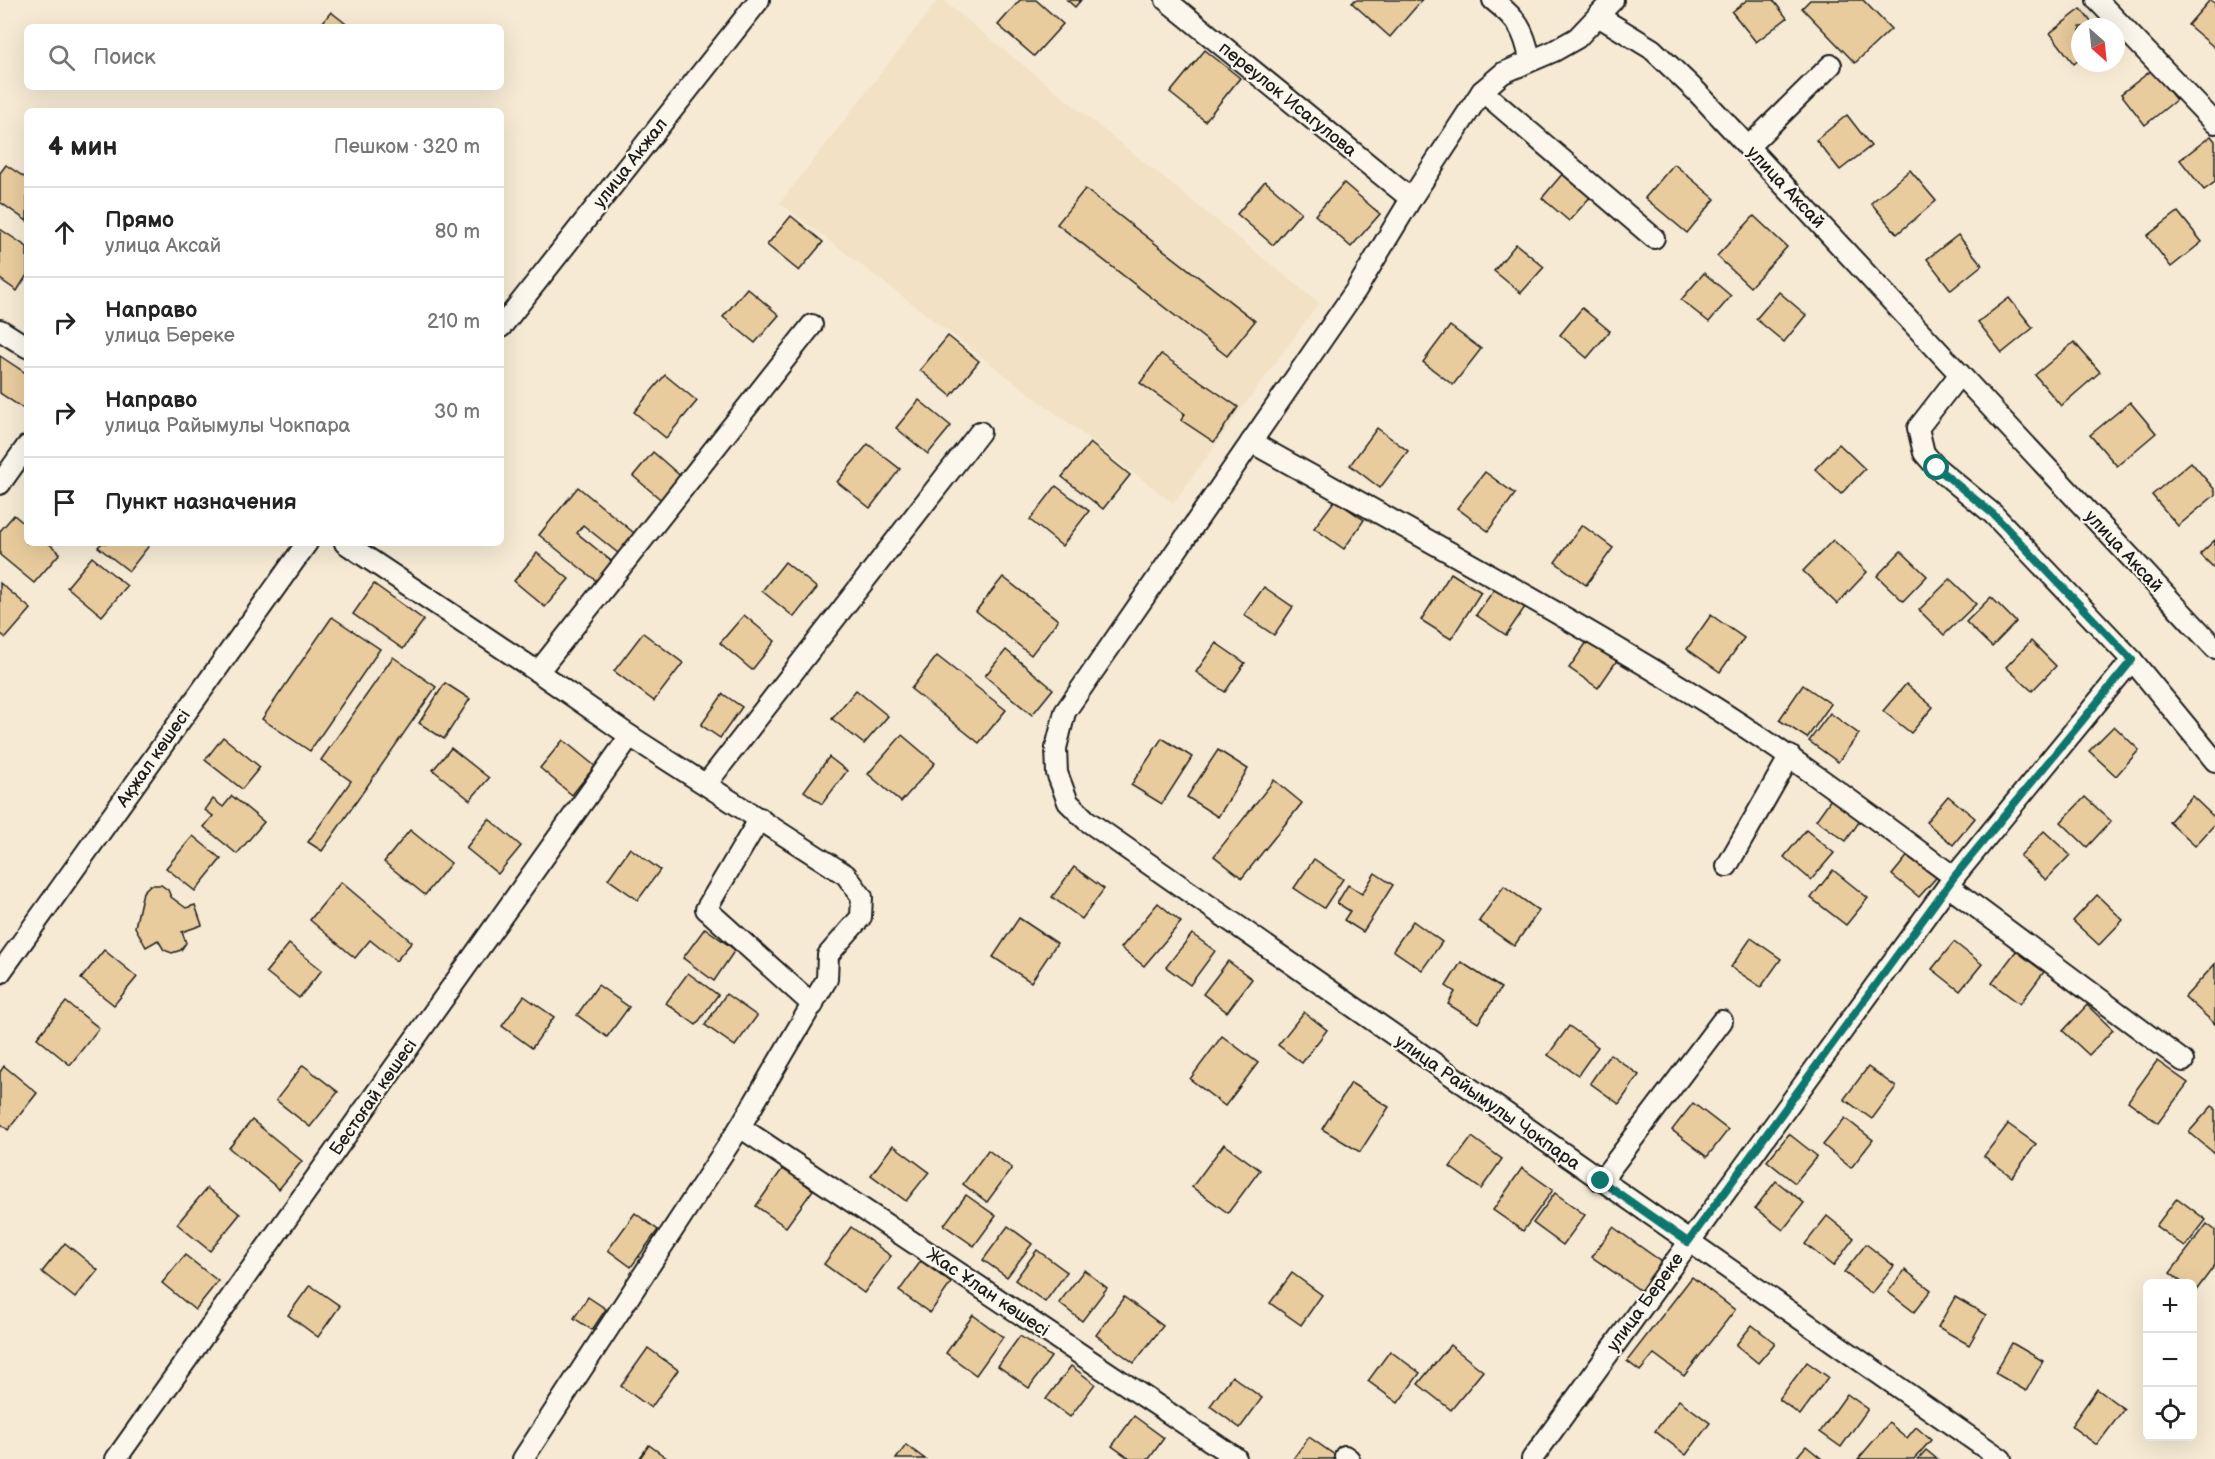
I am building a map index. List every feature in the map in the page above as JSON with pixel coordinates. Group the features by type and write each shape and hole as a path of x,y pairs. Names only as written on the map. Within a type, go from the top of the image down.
{"street":[{"name":"улица Акжал","path":"504,323 759,0"},
{"name":"переулок Исагулова","path":"1166,0 1411,199"},
{"path":"1494,0 1514,17 1526,37 1530,59"},
{"path":"1612,0 1577,38 1503,74 1482,91 1411,199 1356,290 1251,442 1579,626 1790,756 2183,1061"},
{"path":"2097,0 2215,123"},
{"name":"улица Аксай","path":"1598,16 1652,49 1697,92 2215,648"},
{"path":"1749,147 1831,65"},
{"path":"1482,91 1654,238"},
{"path":"538,672 812,325"},
{"path":"0,330 24,345"},
{"path":"1960,374 1918,428 1924,453 1937,468 1993,514 2132,660 2215,761"},
{"path":"707,783 980,432"},
{"name":"улица Райымулы Чокпара","path":"1251,442 1065,711 1056,748 1057,773 1068,802 1086,820 2001,1459"},
{"path":"0,484 24,450"},
{"name":"Ақжал көшесі","path":"0,973 304,546"},
{"path":"349,546 630,736 707,783 846,875 862,897 861,917 828,954 827,979 740,1127 523,1459"},
{"name":"улица Береке","path":"1532,1459 1951,882 2132,660"},
{"name":"Бестоғай көшесі","path":"116,1459 630,736"},
{"path":"1727,866 1790,756"},
{"path":"760,818 706,909 813,1005"},
{"path":"1601,1181 1722,1021"},
{"name":"Жас Ұлан көшесі","path":"740,1127 1236,1458"}],"shaded area":[{"path":"938,0 942,0 1319,303 1173,503 780,203"}],"building":[{"path":"1020,0 1036,0 1063,24 1034,56 998,25"},
{"path":"1067,0 1081,0 1075,7"},
{"path":"1355,0 1422,0 1390,37 1352,3"},
{"path":"1747,0 1773,0 1787,18 1756,42 1732,12"},
{"path":"1810,0 1863,0 1891,29 1855,63 1802,8"},
{"path":"2210,0 2215,3 2215,48 2188,25"},
{"path":"2081,9 2088,18 2071,18 2071,60 2050,33"},
{"path":"331,12 346,24 321,24"},
{"path":"1205,50 1240,78 1205,121 1170,93"},
{"path":"2152,70 2176,100 2145,125 2121,94"},
{"path":"1847,115 1871,146 1840,170 1816,140"},
{"path":"2211,136 2215,141 2215,182 2204,190 2180,160"},
{"path":"1674,164 1715,199 1687,233 1645,198"},
{"path":"6,165 24,177 24,219 0,202 0,173"},
{"path":"1910,170 1936,201 1897,234 1871,203"},
{"path":"1564,172 1592,195 1569,221 1542,198"},
{"path":"1265,181 1301,212 1273,245 1237,214"},
{"path":"1344,183 1380,214 1351,247 1315,215"},
{"path":"1085,189 1255,321 1227,356 1057,224"},
{"path":"2178,212 2202,242 2171,267 2147,236"},
{"path":"791,216 823,242 799,271 767,245"},
{"path":"1754,216 1787,247 1750,287 1717,256"},
{"path":"0,229 24,245 24,280 17,291 0,279"},
{"path":"1958,235 1982,265 1951,290 1927,259"},
{"path":"1516,244 1544,267 1521,293 1494,271"},
{"path":"1704,273 1731,296 1709,322 1681,300"},
{"path":"747,288 779,315 755,343 723,317"},
{"path":"1779,292 1806,315 1784,342 1756,319"},
{"path":"2009,298 2033,328 2002,353 1978,322"},
{"path":"1582,308 1610,331 1587,358 1560,335"},
{"path":"1450,326 1481,349 1453,385 1423,362"},
{"path":"948,336 979,361 951,396 920,370"},
{"path":"2074,342 2100,372 2061,406 2035,375"},
{"path":"1161,354 1238,407 1214,442 1181,420 1185,414 1140,383"},
{"path":"0,356 24,372 24,409 0,393"},
{"path":"665,375 697,401 666,438 634,412"},
{"path":"919,400 951,426 928,454 896,428"},
{"path":"2130,402 2156,433 2117,466 2090,435"},
{"path":"1377,428 1408,451 1380,488 1350,465"},
{"path":"1090,443 1130,475 1103,509 1062,477"},
{"path":"868,444 900,469 870,508 837,482"},
{"path":"1839,444 1865,469 1841,494 1815,469"},
{"path":"653,452 685,480 665,503 633,476"},
{"path":"2191,462 2215,490 2215,495 2178,526 2152,495"},
{"path":"1485,472 1515,494 1488,531 1457,508"},
{"path":"1056,486 1089,511 1062,546 1030,520"},
{"path":"578,487 639,537 623,557 583,525 577,533 615,564 599,583 539,535"},
{"path":"1335,500 1364,520 1344,549 1314,528"},
{"path":"14,515 24,523 24,546 52,546 60,553 34,583 0,555 0,531"},
{"path":"1582,525 1613,548 1586,585 1555,562"},
{"path":"1833,540 1867,572 1837,604 1803,571"},
{"path":"2215,540 2215,569 2200,554"},
{"path":"99,546 149,546 129,571"},
{"path":"1901,551 1927,576 1903,601 1877,576"},
{"path":"537,553 569,579 545,607 514,581"},
{"path":"92,557 127,586 102,616 67,587"},
{"path":"785,562 817,588 794,617 762,591"},
{"path":"1451,573 1481,592 1451,639 1421,620"},
{"path":"1003,577 1058,620 1031,655 976,611"},
{"path":"1950,579 1976,604 1944,635 1919,610"},
{"path":"0,583 31,609 6,638 0,633"},
{"path":"374,584 424,620 403,649 353,614"},
{"path":"1264,587 1293,607 1274,635 1244,615"},
{"path":"1496,587 1525,607 1506,635 1476,615"},
{"path":"1991,597 2016,622 1992,647 1966,622"},
{"path":"744,615 775,641 752,670 720,643"},
{"path":"1711,615 1744,638 1720,672 1687,649"},
{"path":"332,617 380,649 310,751 262,719"},
{"path":"643,633 683,663 654,701 614,671"},
{"path":"1589,639 1618,659 1598,688 1569,668"},
{"path":"2031,641 2056,666 2032,691 2006,667"},
{"path":"1216,643 1245,663 1225,692 1196,672"},
{"path":"1006,650 1053,689 1032,715 985,676"},
{"path":"937,656 1006,710 979,743 911,689"},
{"path":"393,657 436,687 322,851 308,842 351,781 321,760"},
{"path":"445,683 470,699 444,739 419,723"},
{"path":"1906,684 1933,707 1911,733 1883,711"},
{"path":"1803,685 1831,704 1807,738 1779,720"},
{"path":"856,690 888,716 864,744 832,719"},
{"path":"723,694 742,707 720,738 701,725"},
{"path":"1830,713 1859,734 1838,762 1809,741"},
{"path":"2114,726 2139,750 2116,776 2089,751"},
{"path":"902,735 935,763 901,802 868,774"},
{"path":"223,737 260,767 242,789 205,760"},
{"path":"1162,738 1192,757 1162,804 1131,785"},
{"path":"563,740 595,766 572,795 540,768"},
{"path":"451,748 489,778 470,800 433,770"},
{"path":"1218,750 1248,769 1218,817 1187,797"},
{"path":"829,757 847,771 822,804 804,791"},
{"path":"1274,780 1302,803 1242,878 1214,856"},
{"path":"1836,792 1866,812 1846,841 1816,820"},
{"path":"232,796 264,822 237,854 204,827 213,816 205,810 213,799 223,807"},
{"path":"1948,796 1975,818 1953,845 1926,822"},
{"path":"2192,796 2215,818 2215,824 2195,846 2169,822"},
{"path":"2085,797 2111,821 2087,847 2061,822"},
{"path":"489,819 521,846 498,874 466,848"},
{"path":"410,830 451,863 425,895 384,862"},
{"path":"1806,830 1834,853 1811,880 1784,857"},
{"path":"2044,831 2070,855 2046,880 2020,856"},
{"path":"193,836 221,859 195,891 166,868"},
{"path":"630,848 660,870 638,900 608,879"},
{"path":"1914,848 1942,871 1919,897 1892,875"},
{"path":"1314,859 1343,879 1324,908 1294,888"},
{"path":"1074,867 1104,889 1082,919 1052,897"},
{"path":"1833,870 1868,898 1846,925 1811,898"},
{"path":"1375,873 1393,885 1363,932 1344,920 1350,911 1337,903 1348,885 1362,894"},
{"path":"341,882 412,942 396,961 370,940 355,958 310,920"},
{"path":"150,885 161,885 168,890 171,897 186,908 195,905 202,925 182,932 186,943 181,950 172,953 164,950 158,940 146,947 135,927 143,892"},
{"path":"1504,886 1539,911 1514,946 1479,921"},
{"path":"2097,895 2123,920 2099,945 2073,921"},
{"path":"1158,903 1181,922 1144,966 1121,948"},
{"path":"1019,918 1057,943 1031,982 993,957"},
{"path":"1413,921 1442,942 1422,970 1393,950"},
{"path":"705,928 735,950 714,981 683,958"},
{"path":"1192,934 1215,951 1190,985 1166,967"},
{"path":"1751,938 1781,959 1761,987 1731,967"},
{"path":"1954,942 1982,964 1960,991 1932,969"},
{"path":"289,944 322,970 299,998 266,972"},
{"path":"104,950 137,977 114,1005 81,979"},
{"path":"2016,951 2044,972 2020,1004 1992,983"},
{"path":"1228,961 1252,979 1227,1012 1203,994"},
{"path":"1461,962 1501,988 1478,1023 1448,1004 1455,992 1446,986"},
{"path":"2215,964 2215,1024 2185,997"},
{"path":"688,973 718,995 696,1025 666,1003"},
{"path":"598,985 629,1007 607,1037 577,1015"},
{"path":"726,994 757,1016 735,1046 705,1025"},
{"path":"524,996 554,1017 532,1048 502,1026"},
{"path":"66,1002 99,1028 70,1065 37,1038"},
{"path":"2087,1005 2113,1030 2089,1055 2063,1031"},
{"path":"1304,1012 1327,1030 1302,1063 1278,1045"},
{"path":"1569,1026 1598,1047 1578,1075 1548,1055"},
{"path":"1222,1036 1258,1063 1225,1106 1190,1079"},
{"path":"1610,1054 1639,1075 1619,1104 1590,1083"},
{"path":"2157,1061 2188,1083 2158,1123 2128,1101"},
{"path":"303,1065 338,1092 310,1127 276,1100"},
{"path":"4,1066 37,1093 8,1130 0,1123 0,1072"},
{"path":"1868,1067 1896,1087 1872,1119 1844,1099"},
{"path":"1351,1083 1389,1107 1360,1152 1322,1129"},
{"path":"1693,1103 1728,1130 1707,1157 1672,1130"},
{"path":"2212,1106 2215,1108 2215,1154 2189,1132"},
{"path":"1845,1118 1873,1140 1851,1168 1823,1145"},
{"path":"252,1120 302,1161 279,1189 229,1148"},
{"path":"2008,1124 2036,1144 2012,1177 1984,1156"},
{"path":"1789,1134 1817,1156 1795,1183 1767,1161"},
{"path":"1472,1137 1502,1159 1481,1189 1450,1167"},
{"path":"1224,1144 1260,1170 1228,1213 1192,1187"},
{"path":"893,1145 929,1172 906,1201 871,1175"},
{"path":"988,1150 1012,1168 987,1202 963,1184"},
{"path":"783,1168 813,1190 786,1227 756,1206"},
{"path":"1522,1168 1553,1190 1523,1231 1493,1210"},
{"path":"1776,1181 1804,1203 1783,1230 1755,1208"},
{"path":"207,1188 240,1214 210,1251 177,1224"},
{"path":"1555,1193 1585,1215 1563,1245 1533,1223"},
{"path":"966,1195 996,1216 974,1246 944,1225"},
{"path":"2177,1198 2206,1220 2185,1247 2156,1226"},
{"path":"635,1213 658,1230 631,1267 608,1250"},
{"path":"1827,1216 1854,1238 1833,1266 1805,1244"},
{"path":"2207,1224 2215,1230 2215,1265 2197,1289 2197,1279 2178,1279 2170,1273"},
{"path":"1008,1226 1032,1244 1007,1277 983,1260"},
{"path":"851,1227 891,1256 864,1293 824,1264"},
{"path":"1613,1227 1662,1262 1641,1291 1592,1257"},
{"path":"65,1243 98,1270 75,1298 42,1272"},
{"path":"1866,1244 1894,1266 1872,1294 1844,1272"},
{"path":"1037,1250 1067,1272 1045,1302 1015,1280"},
{"path":"185,1255 218,1281 195,1310 162,1283"},
{"path":"921,1261 951,1283 930,1313 899,1291"},
{"path":"1084,1270 1107,1288 1082,1321 1059,1303"},
{"path":"1905,1270 1931,1290 1914,1312 1888,1292"},
{"path":"1292,1273 1322,1295 1301,1325 1270,1303"},
{"path":"1692,1277 1735,1310 1684,1376 1654,1354 1640,1371 1627,1361"},
{"path":"310,1285 340,1306 318,1337 288,1315"},
{"path":"588,1297 606,1309 592,1330 574,1318"},
{"path":"1124,1297 1163,1326 1134,1363 1096,1335"},
{"path":"1955,1297 1986,1315 1969,1345 1938,1327"},
{"path":"973,1315 1003,1337 976,1375 946,1353"},
{"path":"1752,1325 1775,1343 1758,1363 1736,1345"},
{"path":"1020,1336 1051,1357 1029,1388 998,1366"},
{"path":"2012,1343 2043,1361 2026,1391 1995,1373"},
{"path":"1450,1345 1483,1371 1451,1410 1418,1384"},
{"path":"648,1348 678,1370 651,1408 621,1386"},
{"path":"1390,1351 1420,1373 1398,1403 1368,1381"},
{"path":"1807,1362 1828,1377 1800,1415 1779,1399"},
{"path":"1071,1366 1095,1384 1070,1417 1046,1399"},
{"path":"1232,1376 1262,1398 1240,1428 1210,1406"},
{"path":"2097,1389 2124,1409 2097,1445 2071,1426"},
{"path":"1847,1394 1868,1409 1841,1447 1820,1432"},
{"path":"1679,1400 1710,1423 1686,1455 1655,1431"},
{"path":"1134,1416 1164,1438 1149,1459 1130,1459 1112,1446"},
{"path":"1889,1423 1907,1438 1916,1427 1931,1440 1914,1459 1858,1459"},
{"path":"1309,1437 1339,1458 1339,1459 1293,1459"},
{"path":"649,1445 668,1459 639,1459"},
{"path":"906,1445 925,1459 896,1459"},
{"path":"1806,1446 1822,1459 1795,1459"},
{"path":"1926,1450 1937,1459 1918,1459"}],"route":[{"path":"1601,1181 1688,1242 1954,877 2132,660 1993,514 1937,468"}]}
